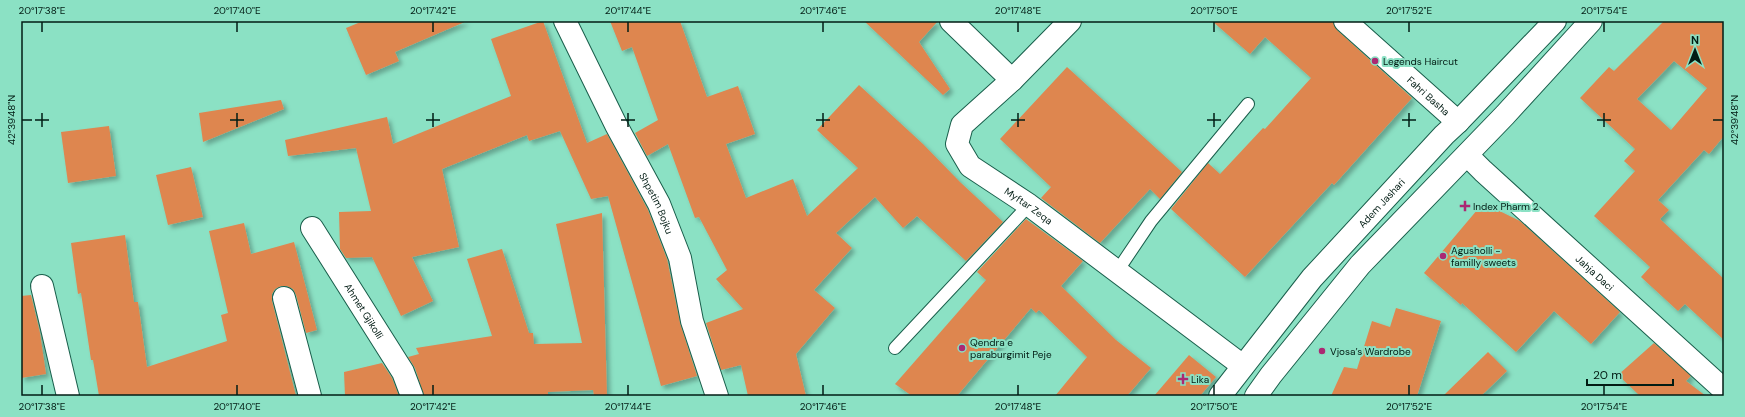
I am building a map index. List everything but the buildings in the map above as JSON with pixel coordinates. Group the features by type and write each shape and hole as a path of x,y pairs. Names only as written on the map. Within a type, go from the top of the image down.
{"street":[{"name":"Shpetim Bojku","path":"565,21 616,125 659,204 680,258 692,321 717,396"},
{"path":"951,21 1012,80"},
{"name":"Myftar Zeqa","path":"1070,21 1012,80 962,125 957,144 970,166 1029,205 1118,270 1243,366"},
{"name":"Fahri Basha","path":"1345,21 1458,122"},
{"name":"Adem Jashari","path":"1220,396 1312,278 1444,135 1555,21"},
{"path":"1256,396 1271,375 1360,265 1467,155 1591,21"},
{"name":"Jahja Daci","path":"1467,155 1724,390"},
{"name":"Ahmet Gjikolli","path":"312,228 403,372 412,396"},
{"path":"42,286 68,396"},
{"path":"284,298 310,396"}],"lane":[{"path":"1118,270 1151,221 1248,104"},
{"path":"895,348 1029,205"}],"place":[{"name":"Legends Haircut","path":"1375,61"},
{"name":"Index Pharm 2","path":"1465,206"},
{"name":"Agusholli - familly sweets","path":"1443,256"},
{"name":"Qendra e paraburgimit Peje","path":"962,348"},
{"name":"Vjosa’s Wardrobe","path":"1322,351"},
{"name":"Lika","path":"1183,379"}]}
